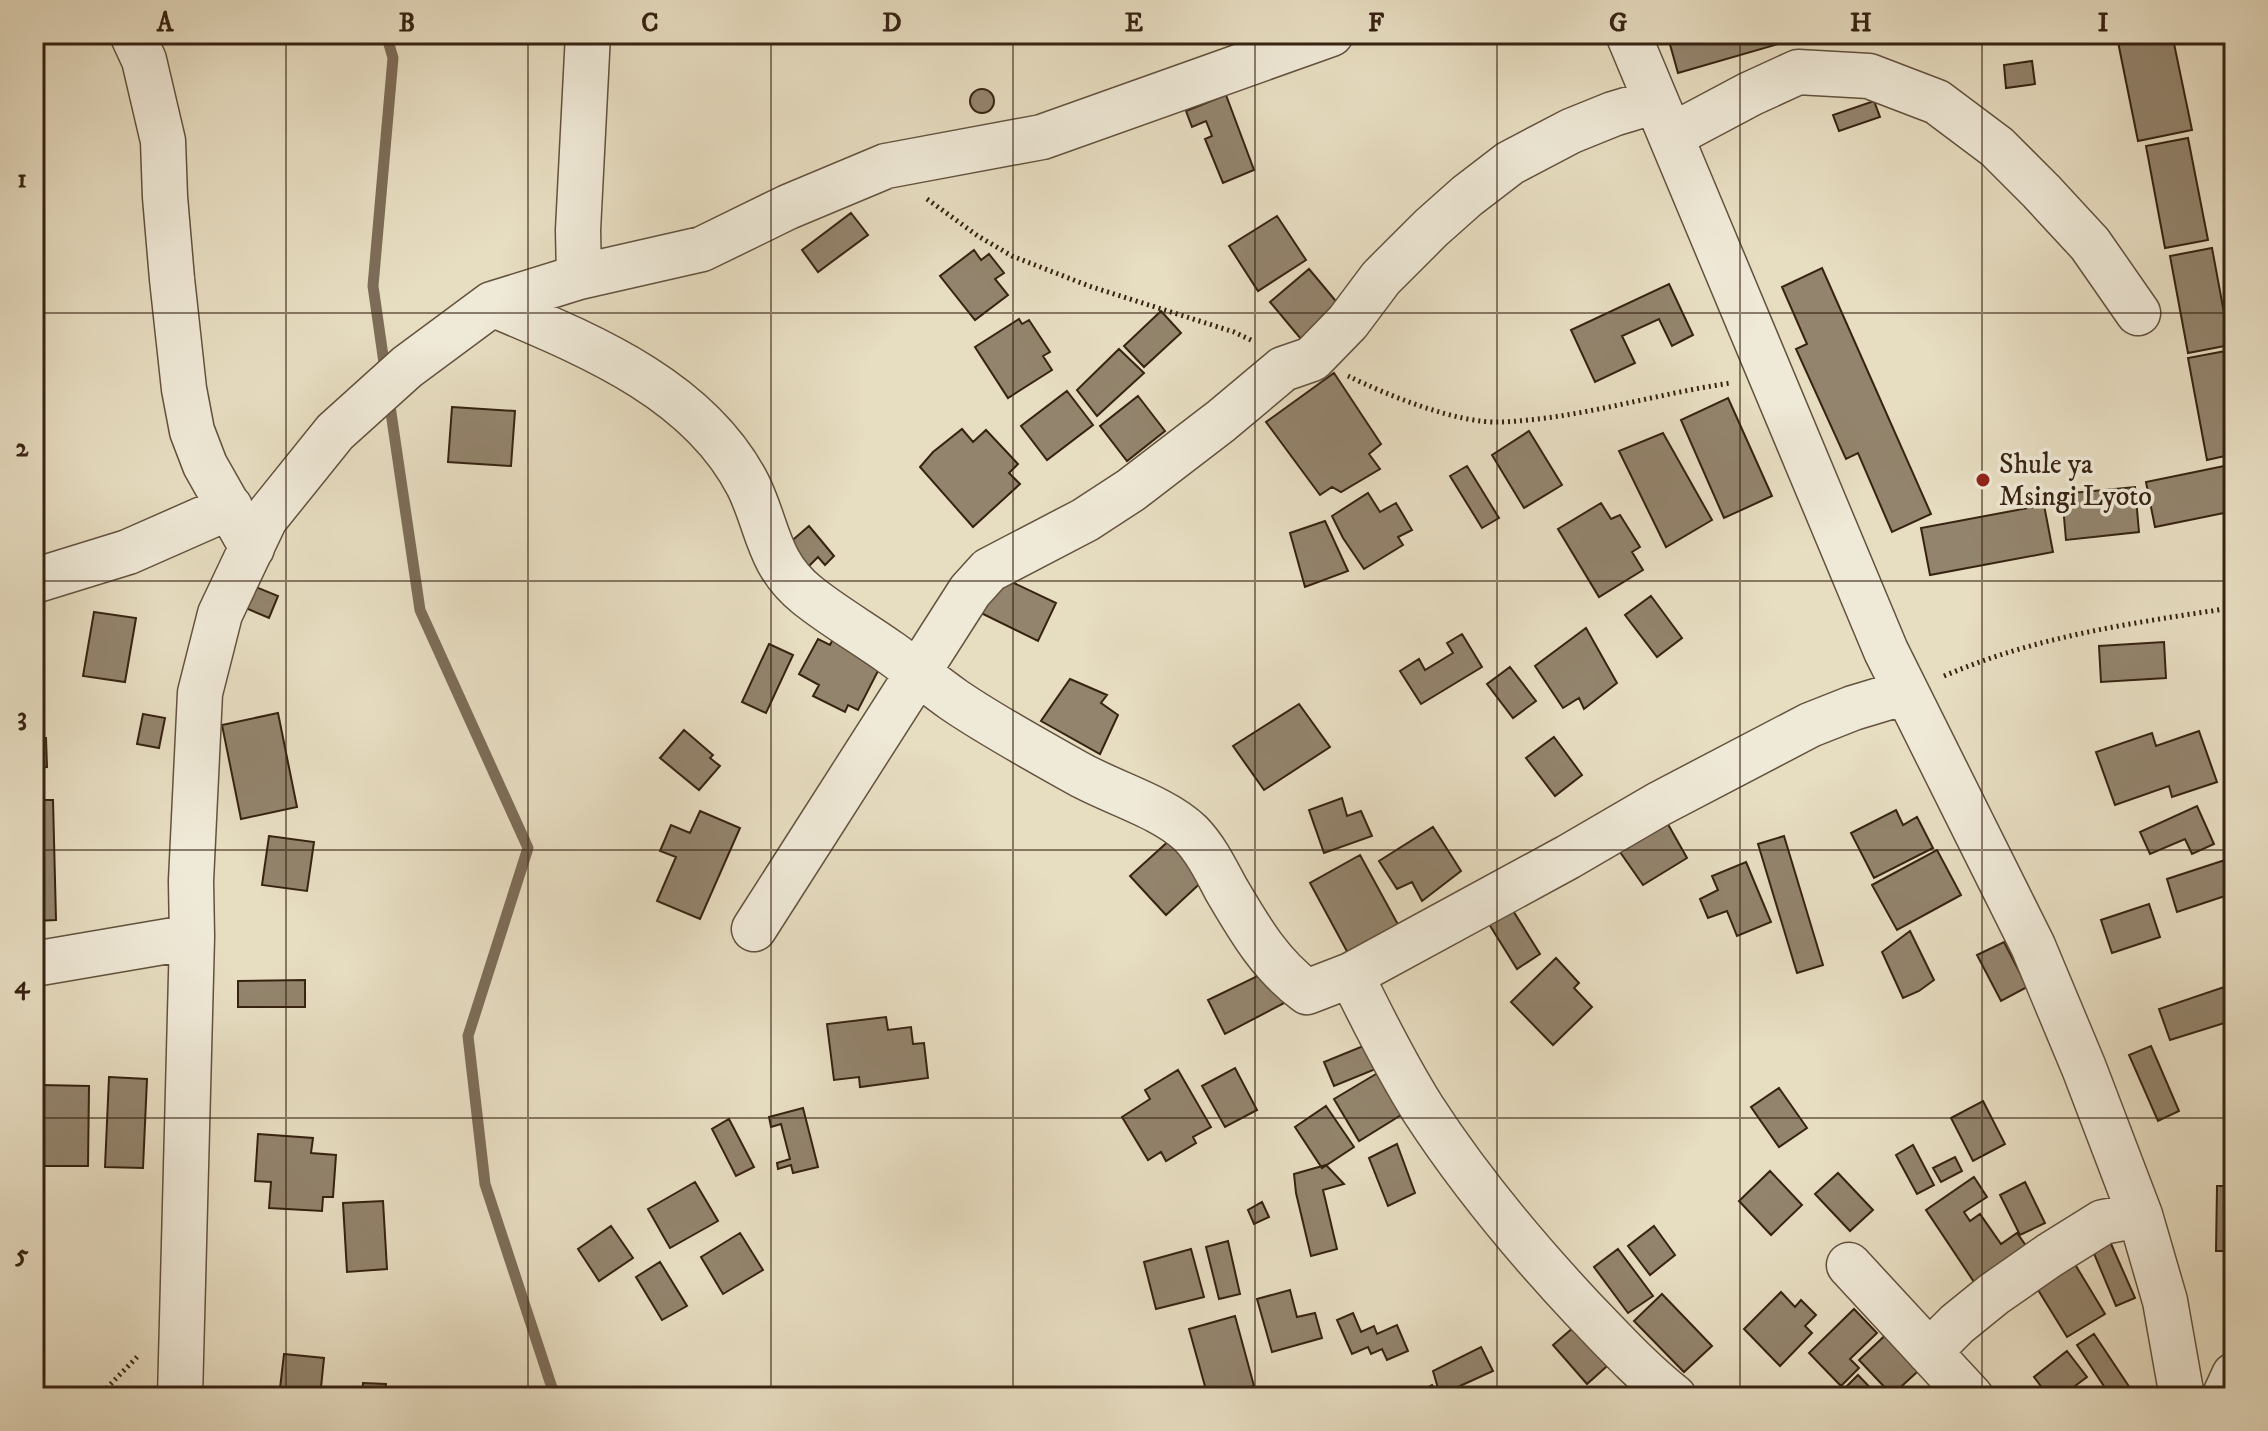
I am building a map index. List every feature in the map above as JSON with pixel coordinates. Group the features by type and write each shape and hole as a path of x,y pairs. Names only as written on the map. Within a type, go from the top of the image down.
{"street":[{"path":"132,34 144,60 163,141 171,265 184,389 192,431 205,465 252,548"},
{"path":"579,277 578,230 588,34"},
{"path":"180,1397 191,881 200,693 220,614 265,519 335,432 407,367 492,304 579,277 702,249 788,207 886,166 1042,137 1331,34"},
{"path":"1628,34 1886,651 2033,946 2084,1068 2140,1215 2165,1301 2182,1397"},
{"path":"754,929 970,591 989,570 1085,520 1131,490 1283,369 1304,361 1348,322 1381,278 1467,196 1510,163 1571,131 1613,114 1663,118 1750,94 1798,72 1869,76 1937,102 1997,147 2090,244 2138,313"},
{"path":"492,304 581,343 685,406 721,445 748,485 781,568 805,593 982,717 1101,786 1170,817 1192,835 1211,861 1255,937 1287,977 1307,992 1351,975 1744,759 1853,708 1906,692"},
{"path":"34,581 128,552 230,507"},
{"path":"34,964 192,937"},
{"path":"1351,975 1397,1064 1455,1156 1566,1290 1634,1363 1674,1397"},
{"path":"1929,1352 1994,1294 2050,1255 2103,1222 2140,1215"},
{"path":"1849,1265 1971,1397"},
{"path":"2224,1397 2234,1375"}],"path":[{"path":"886,166 955,220 1012,256 1089,286 1234,332 1412,403 1453,416 1498,422 1569,414 1689,389 1772,377"},
{"path":"1906,692 1999,654 2064,636 2231,608"}],"building":[{"path":"1692,34 1798,34 1799,38 1678,73 1669,41"},
{"path":"2172,34 2192,130 2138,141 2117,37"},
{"path":"2032,61 2035,84 2006,88 2004,65"},
{"path":"982,89 990,93 994,101 990,109 982,113 974,109 970,101 974,93"},
{"path":"1226,95 1254,170 1223,183 1205,139 1212,136 1206,121 1192,127 1186,111"},
{"path":"1874,101 1880,117 1839,131 1833,115"},
{"path":"2188,138 2208,240 2165,248 2146,146"},
{"path":"851,213 868,235 818,272 802,250"},
{"path":"1277,216 1306,260 1258,291 1229,246"},
{"path":"2212,248 2230,345 2188,353 2170,256"},
{"path":"974,250 981,260 989,254 1004,273 995,279 1008,295 975,320 940,276"},
{"path":"1822,268 1931,514 1892,532 1858,453 1846,459 1796,349 1807,344 1782,287"},
{"path":"1309,269 1345,312 1306,345 1270,302"},
{"path":"1669,284 1693,335 1672,346 1659,319 1622,336 1635,363 1595,382 1571,330"},
{"path":"1161,311 1181,333 1144,367 1124,346"},
{"path":"1019,319 1022,324 1029,320 1050,352 1043,356 1052,370 1008,398 975,347"},
{"path":"1119,349 1144,373 1097,416 1077,390"},
{"path":"2231,350 2234,368 2234,454 2207,460 2188,358"},
{"path":"1334,373 1381,444 1369,454 1380,469 1341,492 1332,487 1320,495 1266,422"},
{"path":"1067,391 1093,425 1047,460 1021,426"},
{"path":"1138,396 1165,431 1127,461 1100,426"},
{"path":"1728,398 1772,496 1724,518 1681,420"},
{"path":"452,407 515,411 511,466 448,462"},
{"path":"962,429 973,442 986,430 1018,464 1009,473 1020,484 973,527 920,467 933,452"},
{"path":"1529,431 1562,485 1524,508 1492,455"},
{"path":"1663,433 1712,520 1666,547 1619,451"},
{"path":"2234,464 2234,511 2155,527 2146,482"},
{"path":"1467,466 1499,518 1482,528 1450,476"},
{"path":"2135,487 2139,532 2066,540 2062,494"},
{"path":"1368,493 1380,512 1396,503 1412,530 1398,537 1403,545 1364,569 1332,516"},
{"path":"1601,503 1611,519 1620,515 1640,547 1632,552 1643,570 1599,597 1558,529"},
{"path":"2044,505 2053,552 1930,575 1921,528"},
{"path":"1325,521 1348,571 1305,587 1290,533"},
{"path":"809,526 834,556 825,565 818,557 808,567 788,544"},
{"path":"997,575 1056,603 1038,641 979,612"},
{"path":"251,585 278,596 269,618 241,606"},
{"path":"1651,596 1682,638 1657,657 1625,615"},
{"path":"94,612 136,618 125,682 83,676"},
{"path":"1586,628 1617,683 1584,709 1579,698 1563,708 1535,666"},
{"path":"837,631 872,648 865,662 879,669 858,710 848,705 845,712 813,696 819,685 799,674 818,639 830,645"},
{"path":"1462,634 1482,667 1421,704 1400,671 1419,659 1425,670 1453,653 1447,643"},
{"path":"2164,642 2166,678 2101,682 2099,646"},
{"path":"769,644 793,655 766,713 742,702"},
{"path":"1510,667 1536,701 1513,718 1487,684"},
{"path":"1070,679 1107,695 1101,703 1118,715 1100,754 1041,721"},
{"path":"1299,704 1330,747 1264,790 1233,746"},
{"path":"278,713 297,807 241,819 222,725"},
{"path":"143,714 165,718 159,748 137,744"},
{"path":"684,730 713,755 710,758 720,766 699,790 660,758"},
{"path":"2199,731 2217,782 2172,797 2169,786 2115,805 2096,752 2152,733 2156,746"},
{"path":"1554,737 1582,775 1555,796 1526,758"},
{"path":"34,738 46,738 47,767 34,768"},
{"path":"1342,798 1347,816 1361,811 1372,836 1324,853 1309,810"},
{"path":"34,800 53,800 56,920 34,921"},
{"path":"2197,806 2214,844 2192,854 2185,839 2150,854 2140,832"},
{"path":"1896,810 1903,825 1917,817 1933,848 1874,878 1851,833"},
{"path":"700,811 740,828 700,919 657,901 676,857 660,851 671,825 690,833"},
{"path":"1665,819 1687,858 1643,885 1620,852"},
{"path":"1433,827 1461,871 1422,901 1412,882 1397,889 1379,861"},
{"path":"269,836 314,842 307,891 262,885"},
{"path":"1784,836 1823,965 1797,973 1758,844"},
{"path":"1172,838 1207,877 1166,915 1130,876"},
{"path":"1937,850 1961,895 1897,930 1872,885"},
{"path":"1360,855 1401,930 1350,957 1310,883"},
{"path":"2228,859 2234,878 2234,893 2177,912 2167,879"},
{"path":"1746,862 1771,922 1737,936 1727,911 1708,918 1700,899 1718,890 1712,876"},
{"path":"1507,901 1540,954 1517,969 1484,916"},
{"path":"2149,904 2160,937 2112,953 2101,920"},
{"path":"1910,931 1934,980 1903,998 1882,952"},
{"path":"2004,942 2027,987 2001,1001 1977,955"},
{"path":"1556,958 1579,983 1574,988 1592,1007 1553,1045 1511,1002"},
{"path":"1272,969 1288,1001 1225,1034 1208,1000"},
{"path":"305,980 305,1007 238,1007 238,981"},
{"path":"2230,985 2234,997 2234,1020 2170,1040 2159,1009"},
{"path":"886,1017 888,1030 911,1027 913,1044 924,1043 928,1078 860,1087 859,1077 834,1080 827,1024"},
{"path":"1373,1042 1383,1066 1334,1086 1324,1062"},
{"path":"2151,1046 2179,1111 2158,1121 2129,1055"},
{"path":"1235,1068 1257,1110 1225,1127 1202,1086"},
{"path":"1178,1070 1211,1127 1193,1137 1196,1143 1166,1161 1161,1152 1148,1160 1122,1117 1150,1099 1145,1090"},
{"path":"1381,1071 1406,1112 1359,1141 1334,1099"},
{"path":"109,1077 147,1079 143,1168 105,1167"},
{"path":"42,1085 89,1086 88,1166 40,1166"},
{"path":"1779,1088 1807,1128 1779,1147 1751,1107"},
{"path":"1983,1101 2005,1144 1973,1161 1951,1118"},
{"path":"1326,1106 1354,1147 1322,1168 1295,1127"},
{"path":"803,1108 818,1167 793,1173 791,1165 778,1169 777,1163 790,1159 781,1124 771,1127 769,1117"},
{"path":"729,1119 754,1167 736,1176 712,1129"},
{"path":"258,1134 313,1138 311,1153 336,1155 333,1197 323,1197 322,1211 269,1208 271,1182 255,1181"},
{"path":"1397,1144 1415,1193 1388,1206 1369,1158"},
{"path":"1913,1145 1934,1185 1917,1194 1896,1155"},
{"path":"1955,1157 1962,1171 1941,1182 1933,1168"},
{"path":"1326,1165 1344,1184 1323,1190 1337,1249 1311,1256 1294,1174"},
{"path":"1770,1171 1802,1205 1771,1235 1739,1201"},
{"path":"1838,1173 1873,1210 1850,1231 1815,1194"},
{"path":"1974,1177 1987,1197 1964,1212 1970,1221 1980,1214 2001,1244 2017,1233 2029,1250 1976,1285 1926,1210"},
{"path":"695,1182 718,1221 670,1248 648,1209"},
{"path":"2025,1182 2045,1223 2020,1235 2000,1195"},
{"path":"2217,1186 2234,1186 2234,1251 2216,1251"},
{"path":"383,1201 387,1269 347,1272 343,1203"},
{"path":"1262,1202 1269,1217 1254,1224 1248,1210"},
{"path":"611,1226 633,1258 599,1281 578,1249"},
{"path":"1654,1226 1675,1255 1650,1275 1628,1246"},
{"path":"740,1233 763,1270 723,1294 701,1257"},
{"path":"2108,1237 2135,1298 2116,1306 2090,1244"},
{"path":"1228,1241 1240,1294 1219,1299 1206,1247"},
{"path":"1191,1249 1204,1297 1156,1309 1144,1262"},
{"path":"1618,1249 1653,1296 1628,1313 1594,1267"},
{"path":"2070,1256 2105,1314 2067,1337 2032,1280"},
{"path":"660,1262 687,1306 662,1320 636,1277"},
{"path":"1290,1290 1297,1317 1315,1313 1322,1338 1272,1352 1257,1299"},
{"path":"1781,1292 1795,1307 1801,1300 1816,1315 1805,1326 1812,1333 1780,1366 1744,1329"},
{"path":"1662,1294 1712,1346 1684,1372 1634,1321"},
{"path":"1854,1309 1877,1333 1850,1359 1859,1368 1841,1386 1809,1353"},
{"path":"1353,1313 1361,1332 1374,1326 1377,1334 1397,1325 1408,1351 1387,1360 1382,1349 1371,1354 1368,1347 1352,1354 1337,1320"},
{"path":"1235,1316 1254,1386 1208,1397 1189,1329"},
{"path":"1581,1321 1615,1359 1587,1384 1553,1345"},
{"path":"1894,1327 1928,1362 1892,1395 1859,1360"},
{"path":"2094,1334 2136,1397 2111,1397 2077,1345"},
{"path":"1481,1347 1493,1371 1440,1395 1433,1371"},
{"path":"2067,1351 2087,1377 2060,1397 2049,1397 2034,1377"},
{"path":"284,1354 324,1358 320,1397 279,1397"},
{"path":"1858,1375 1879,1397 1854,1397 1845,1388"},
{"path":"363,1383 386,1384 385,1395 362,1394"},
{"path":"1432,1385 1438,1397 1409,1397"}],"waterway":[{"path":"385,370 373,286 393,58 386,34"},
{"path":"389,399 420,610 528,848 468,1036 485,1184 555,1397"}],"place":[{"name":"Shule ya Msingi Lyoto","path":"1983,480"}]}
